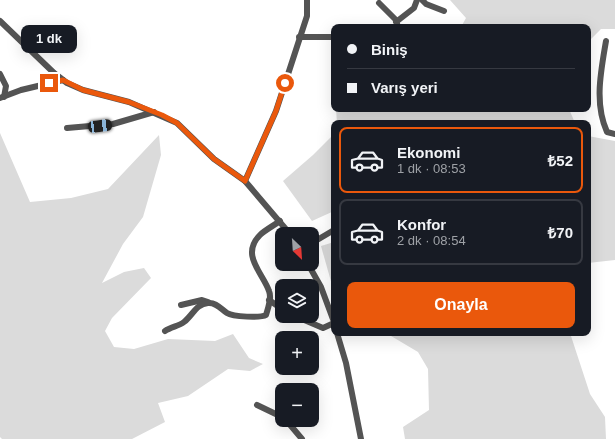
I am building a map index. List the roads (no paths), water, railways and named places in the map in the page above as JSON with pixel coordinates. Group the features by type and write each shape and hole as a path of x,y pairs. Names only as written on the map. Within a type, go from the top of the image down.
{"street":[{"path":"245,181 276,111 307,16 307,0"},
{"path":"379,3 397,24 414,8 417,0"},
{"path":"422,0 426,4 444,11"},
{"path":"0,21 63,80 83,90 129,102 177,123 214,159 245,181 285,227"},
{"path":"299,38 331,37"},
{"path":"606,41 599,87 600,101 602,121 607,132 615,134"},
{"path":"0,74 6,86 2,97"},
{"path":"2,97 21,90 63,80"},
{"path":"67,128 113,124 154,112"},
{"path":"181,304 202,300 217,305 228,314 261,318 266,315 270,292 253,264 252,250 255,241 260,235 280,221"},
{"path":"319,239 331,232"},
{"path":"312,271 321,287 331,315"},
{"path":"269,300 275,304"},
{"path":"165,331 185,322 192,312 200,305 210,302"},
{"path":"311,323 323,328 331,324"},
{"path":"338,336 346,363 361,439"},
{"path":"257,404 275,413"},
{"path":"292,427 302,439"}]}
